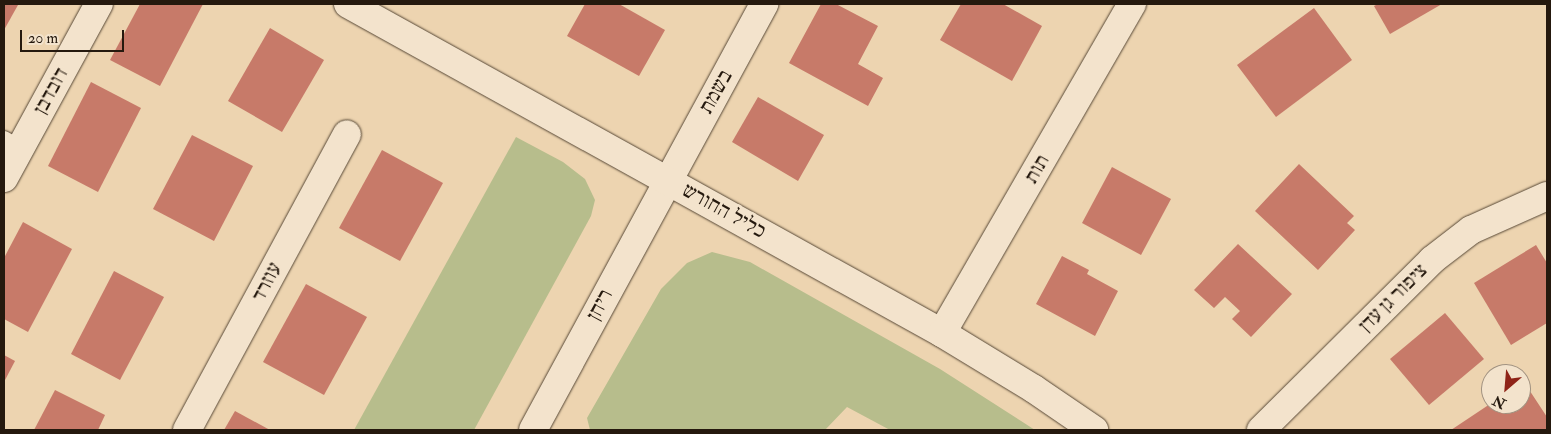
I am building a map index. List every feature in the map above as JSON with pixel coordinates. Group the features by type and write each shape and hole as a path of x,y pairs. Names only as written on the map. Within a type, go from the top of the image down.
{"street":[{"name":"דובדבן","path":"4,178 12,144 99,4"},
{"name":"כליל החורש","path":"348,4 379,11 668,180 942,333 1034,389 1094,430"},
{"name":"בשמת","path":"668,180 764,4"},
{"name":"תות","path":"942,333 1132,4"},
{"name":"עוזרד","path":"187,430 348,134"},
{"name":"ריחן","path":"533,430 668,180"},
{"name":"ציפור גן עדן","path":"1261,430 1432,260 1471,230 1547,196"}],"green space":[{"path":"516,137 563,162 585,179 595,200 591,216 474,430 354,430"},
{"path":"712,252 750,262 940,369 1035,430 890,430 847,407 825,430 590,430 587,418 661,289 687,263"}],"building":[{"path":"4,4 18,5 4,30"},
{"path":"140,4 203,4 160,86 110,60"},
{"path":"585,4 619,4 665,30 639,76 567,36"},
{"path":"821,4 836,4 878,26 858,64 883,78 868,106 789,63"},
{"path":"961,4 1003,4 1042,26 1012,81 940,40"},
{"path":"1378,4 1442,4 1390,34 1374,6"},
{"path":"1314,8 1352,60 1276,117 1237,65"},
{"path":"270,28 324,60 282,132 228,101"},
{"path":"91,82 141,108 98,192 48,166"},
{"path":"758,97 824,135 798,181 732,142"},
{"path":"192,135 253,166 214,241 153,209"},
{"path":"382,150 443,183 400,261 339,228"},
{"path":"1299,164 1354,216 1347,223 1355,230 1318,270 1255,211"},
{"path":"1112,167 1171,199 1141,255 1082,223"},
{"path":"23,222 72,249 28,332 4,319 4,258"},
{"path":"1238,244 1292,294 1251,337 1232,319 1240,311 1225,297 1214,308 1194,290"},
{"path":"1536,245 1547,263 1547,323 1511,345 1474,283"},
{"path":"1062,256 1089,270 1087,274 1118,291 1095,336 1036,304"},
{"path":"114,271 164,297 120,380 71,354"},
{"path":"306,284 367,317 324,395 263,362"},
{"path":"1445,313 1484,359 1429,405 1390,359"},
{"path":"4,355 15,361 4,382"},
{"path":"55,390 105,415 98,430 34,430"},
{"path":"1531,393 1547,417 1547,430 1451,430 1481,410 1481,414 1531,414"},
{"path":"235,411 270,430 224,430"}]}
